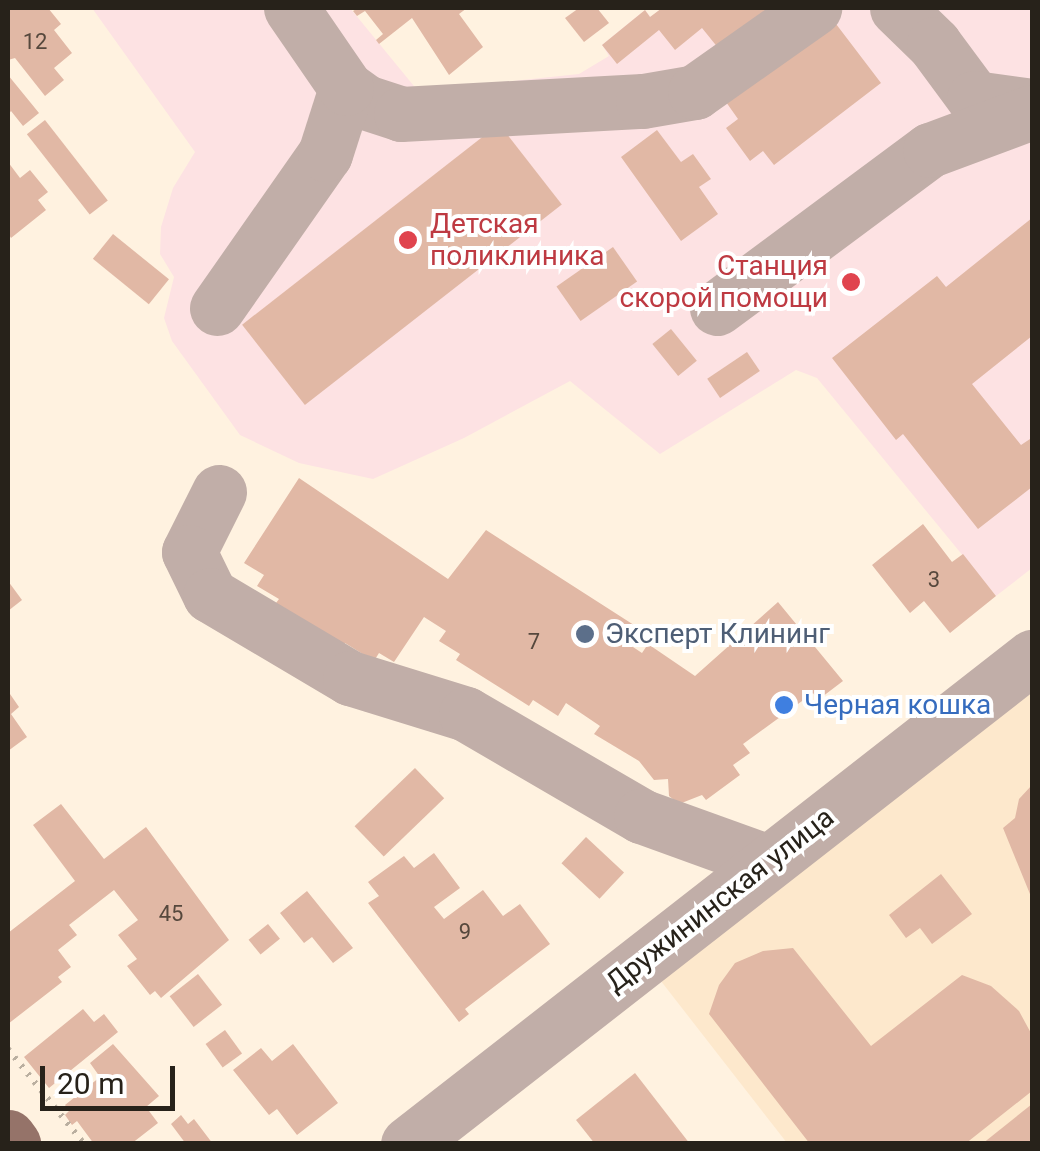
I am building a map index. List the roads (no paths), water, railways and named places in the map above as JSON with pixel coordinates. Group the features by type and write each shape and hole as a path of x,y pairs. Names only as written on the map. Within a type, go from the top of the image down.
{"main road":[{"path":"8,1138 13,1144"}],"street":[{"path":"290,8 346,88 365,102 401,114 643,101 695,92 814,8"},
{"path":"897,8 934,44 974,98 1032,109"},
{"path":"217,308 325,154 346,88"},
{"path":"716,308 930,150 1032,109"},
{"path":"219,492 189,552 210,595 350,678 466,714 641,816 768,862"},
{"name":"Дружининская улица","path":"408,1144 1032,656"}],"place":[{"name":"Детская поликлиника","path":"408,240"},
{"name":"Станция скорой помощи","path":"851,282"},
{"name":"Эксперт Клининг","path":"585,634"},
{"name":"Черная кошка","path":"784,705"}]}
